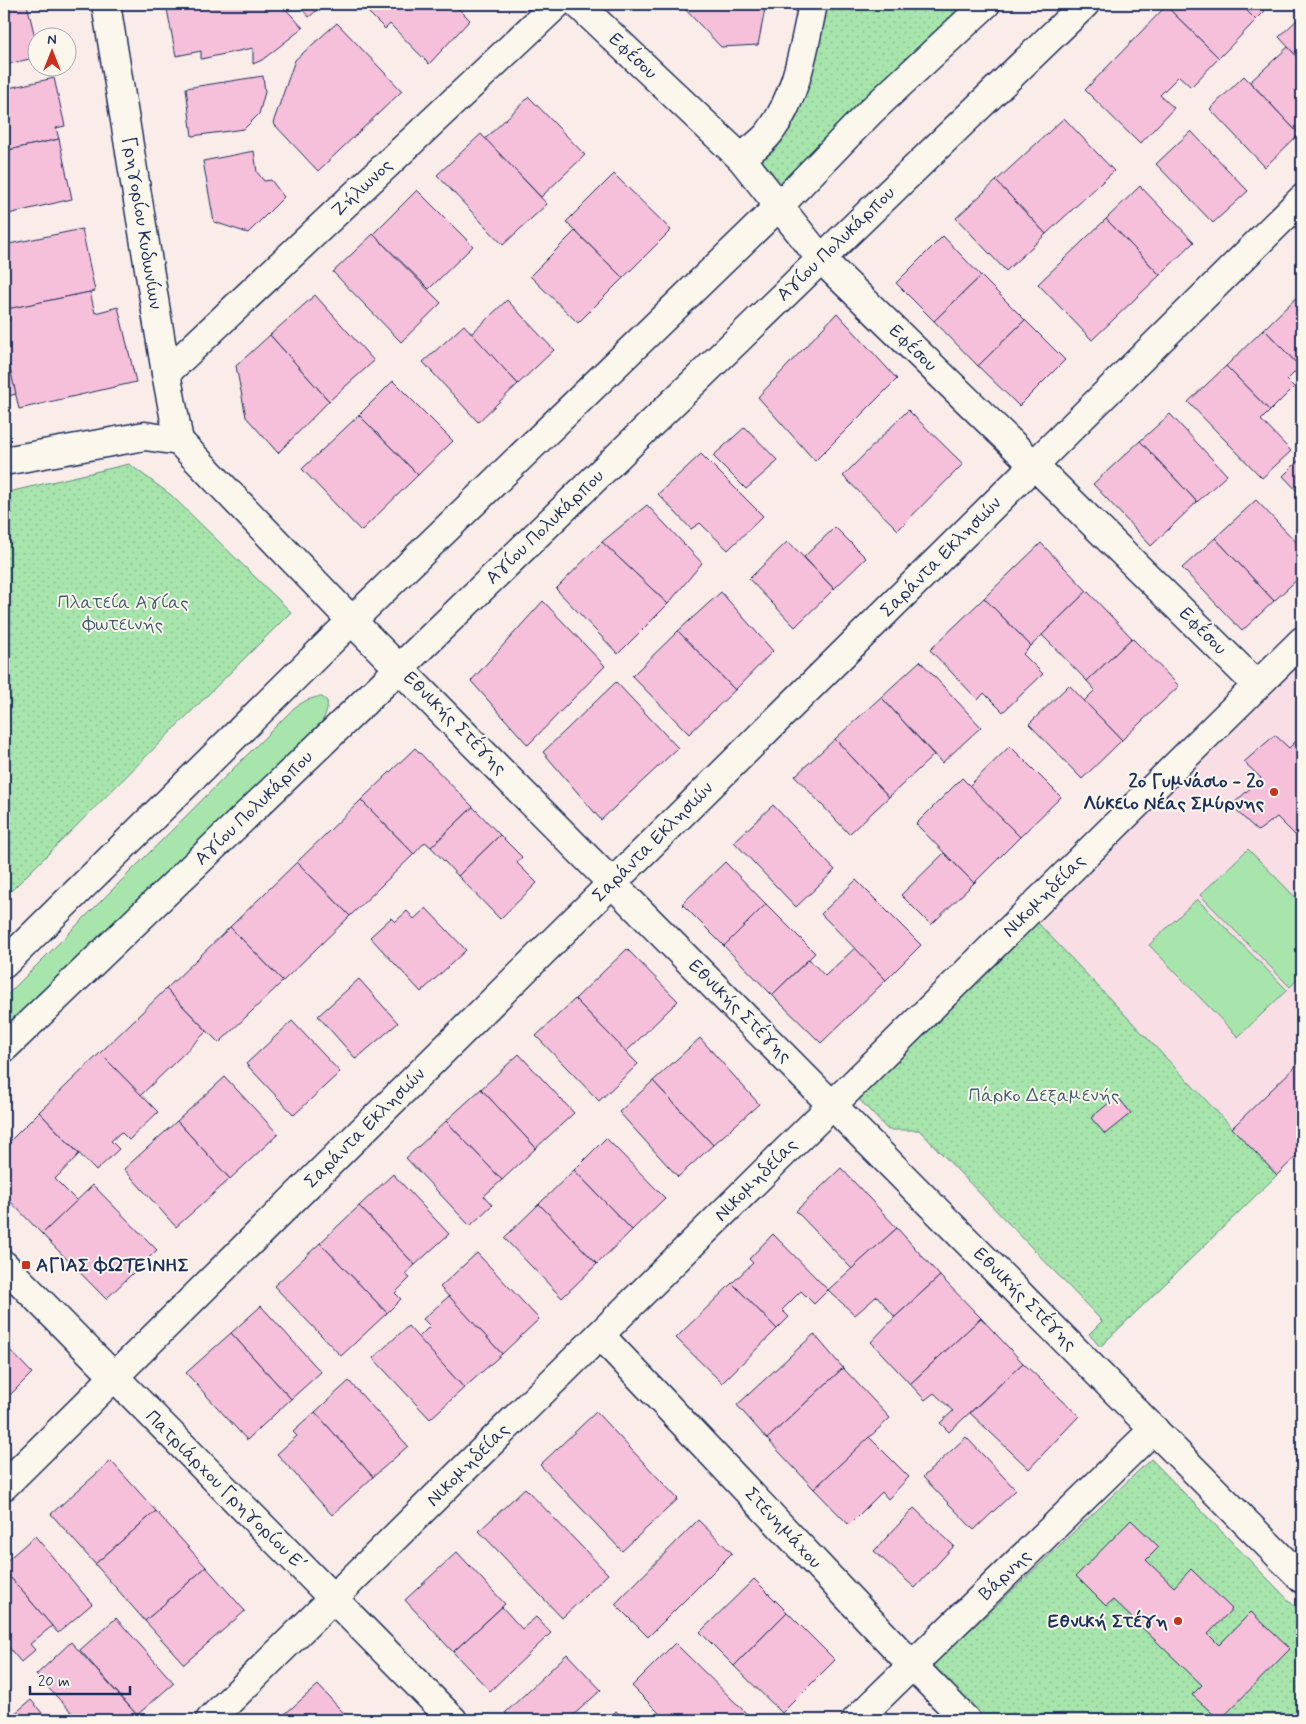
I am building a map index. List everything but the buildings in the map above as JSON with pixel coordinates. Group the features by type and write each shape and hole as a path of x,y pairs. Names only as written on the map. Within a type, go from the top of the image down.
{"street":[{"name":"Γρηγορίου Κυδωνίων","path":"106,4 166,373 179,441"},
{"name":"Ζήλωνος","path":"166,373 557,4"},
{"name":"Εφέσου","path":"578,4 741,158 820,258 1034,465 1257,685"},
{"path":"741,158 769,133 788,99 801,59 813,4"},
{"name":"Αγίου Πολυκάρπου","path":"4,1048 400,668 820,258 1085,4"},
{"path":"4,964 352,621 780,206 870,112 979,6"},
{"name":"Σαράντα Εκλησιών","path":"4,1486 1302,199"},
{"path":"4,461 145,436 179,441"},
{"name":"Εθνικής Στέγης","path":"179,441 352,621 1302,1579"},
{"name":"Νικομηδείας","path":"210,1720 1302,641"},
{"name":"Πατριάρχου Γρηγορίου Ε΄","path":"4,1265 453,1720"},
{"name":"Στενημάχου","path":"600,1335 966,1720"},
{"name":"Βάρνης","path":"856,1720 1154,1429"}],"shaded area":[{"path":"1302,662 1302,1151 1277,1175 1037,922"}],"green space":[{"path":"813,4 973,4 779,206 741,158 769,133"},
{"name":"Πλατεία Αγίας Φωτεινής","path":"129,464 171,495 291,612 4,898 4,493"},
{"path":"317,697 322,697 327,701 326,713 320,725 4,1027 4,998 295,707"},
{"path":"1248,849 1302,904 1302,975 1290,987 1200,895"},
{"path":"1197,899 1287,990 1238,1037 1149,945"},
{"name":"Πάρκο Δεξαμενής","path":"1037,922 1277,1175 1100,1347 1089,1334 1102,1321 919,1130 888,1130 856,1096"},
{"path":"1151,1459 1302,1614 1302,1720 985,1720 932,1666"}],"place":[{"name":"2ο Γυμνάσιο - 2ο Λύκειο Νέας Σμύρνης","path":"1274,792"},
{"name":"ΑΓΙΑΣ ΦΩΤΕΙΝΗΣ","path":"26,1265"},
{"name":"Εθνική Στέγη","path":"1178,1621"}]}
